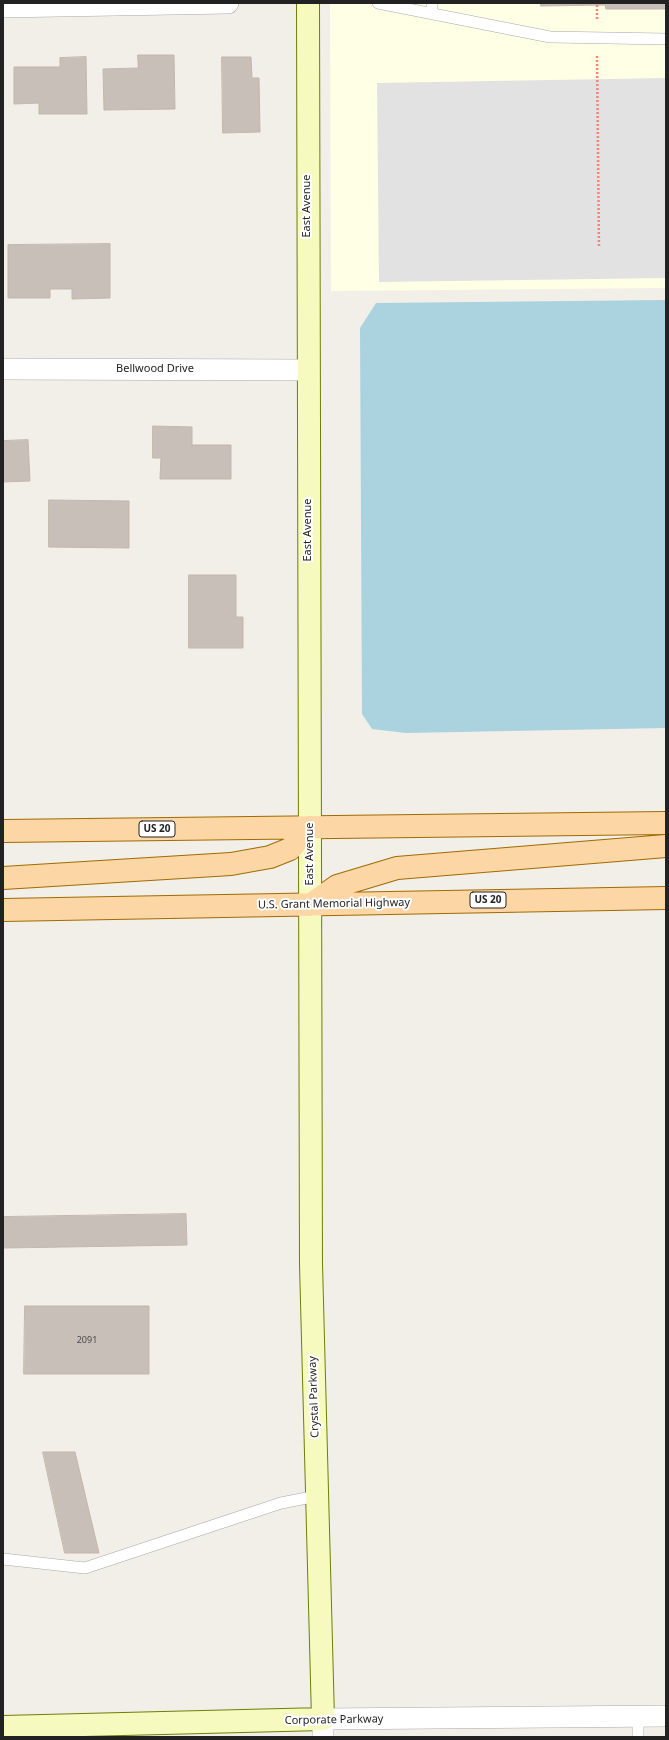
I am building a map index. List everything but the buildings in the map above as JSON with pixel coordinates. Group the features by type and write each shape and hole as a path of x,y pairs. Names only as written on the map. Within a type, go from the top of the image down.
{"main road":[{"name":"US 20","path":"3,832 666,823"},
{"path":"3,878 231,864 270,857 290,849 310,827"},
{"path":"310,905 337,886 397,868 666,846"},
{"name":"U.S. Grant Memorial Highway","path":"3,910 666,898"}],"street":[{"path":"3,7 228,3"},
{"name":"East Avenue","path":"308,3 307,370 310,827 309,1058"},
{"name":"Bellwood Drive","path":"3,369 307,370"},
{"name":"Crystal Parkway","path":"309,1058 310,1264 323,1728"},
{"name":"Corporate Parkway","path":"3,1727 323,1728 666,1716"}],"lane":[{"path":"378,3 432,8 550,37 666,39"},
{"path":"3,1559 85,1568 281,1503 317,1496"},
{"path":"638,1716 638,1737"}],"path":[{"path":"597,5 597,19"},
{"path":"597,51 599,248"}],"shaded area":[{"path":"330,3 666,3 666,288 331,291"},
{"path":"666,78 666,278 379,282 377,83"}],"water":[{"path":"666,300 666,728 406,733 372,729 362,714 360,328 376,303"}]}
